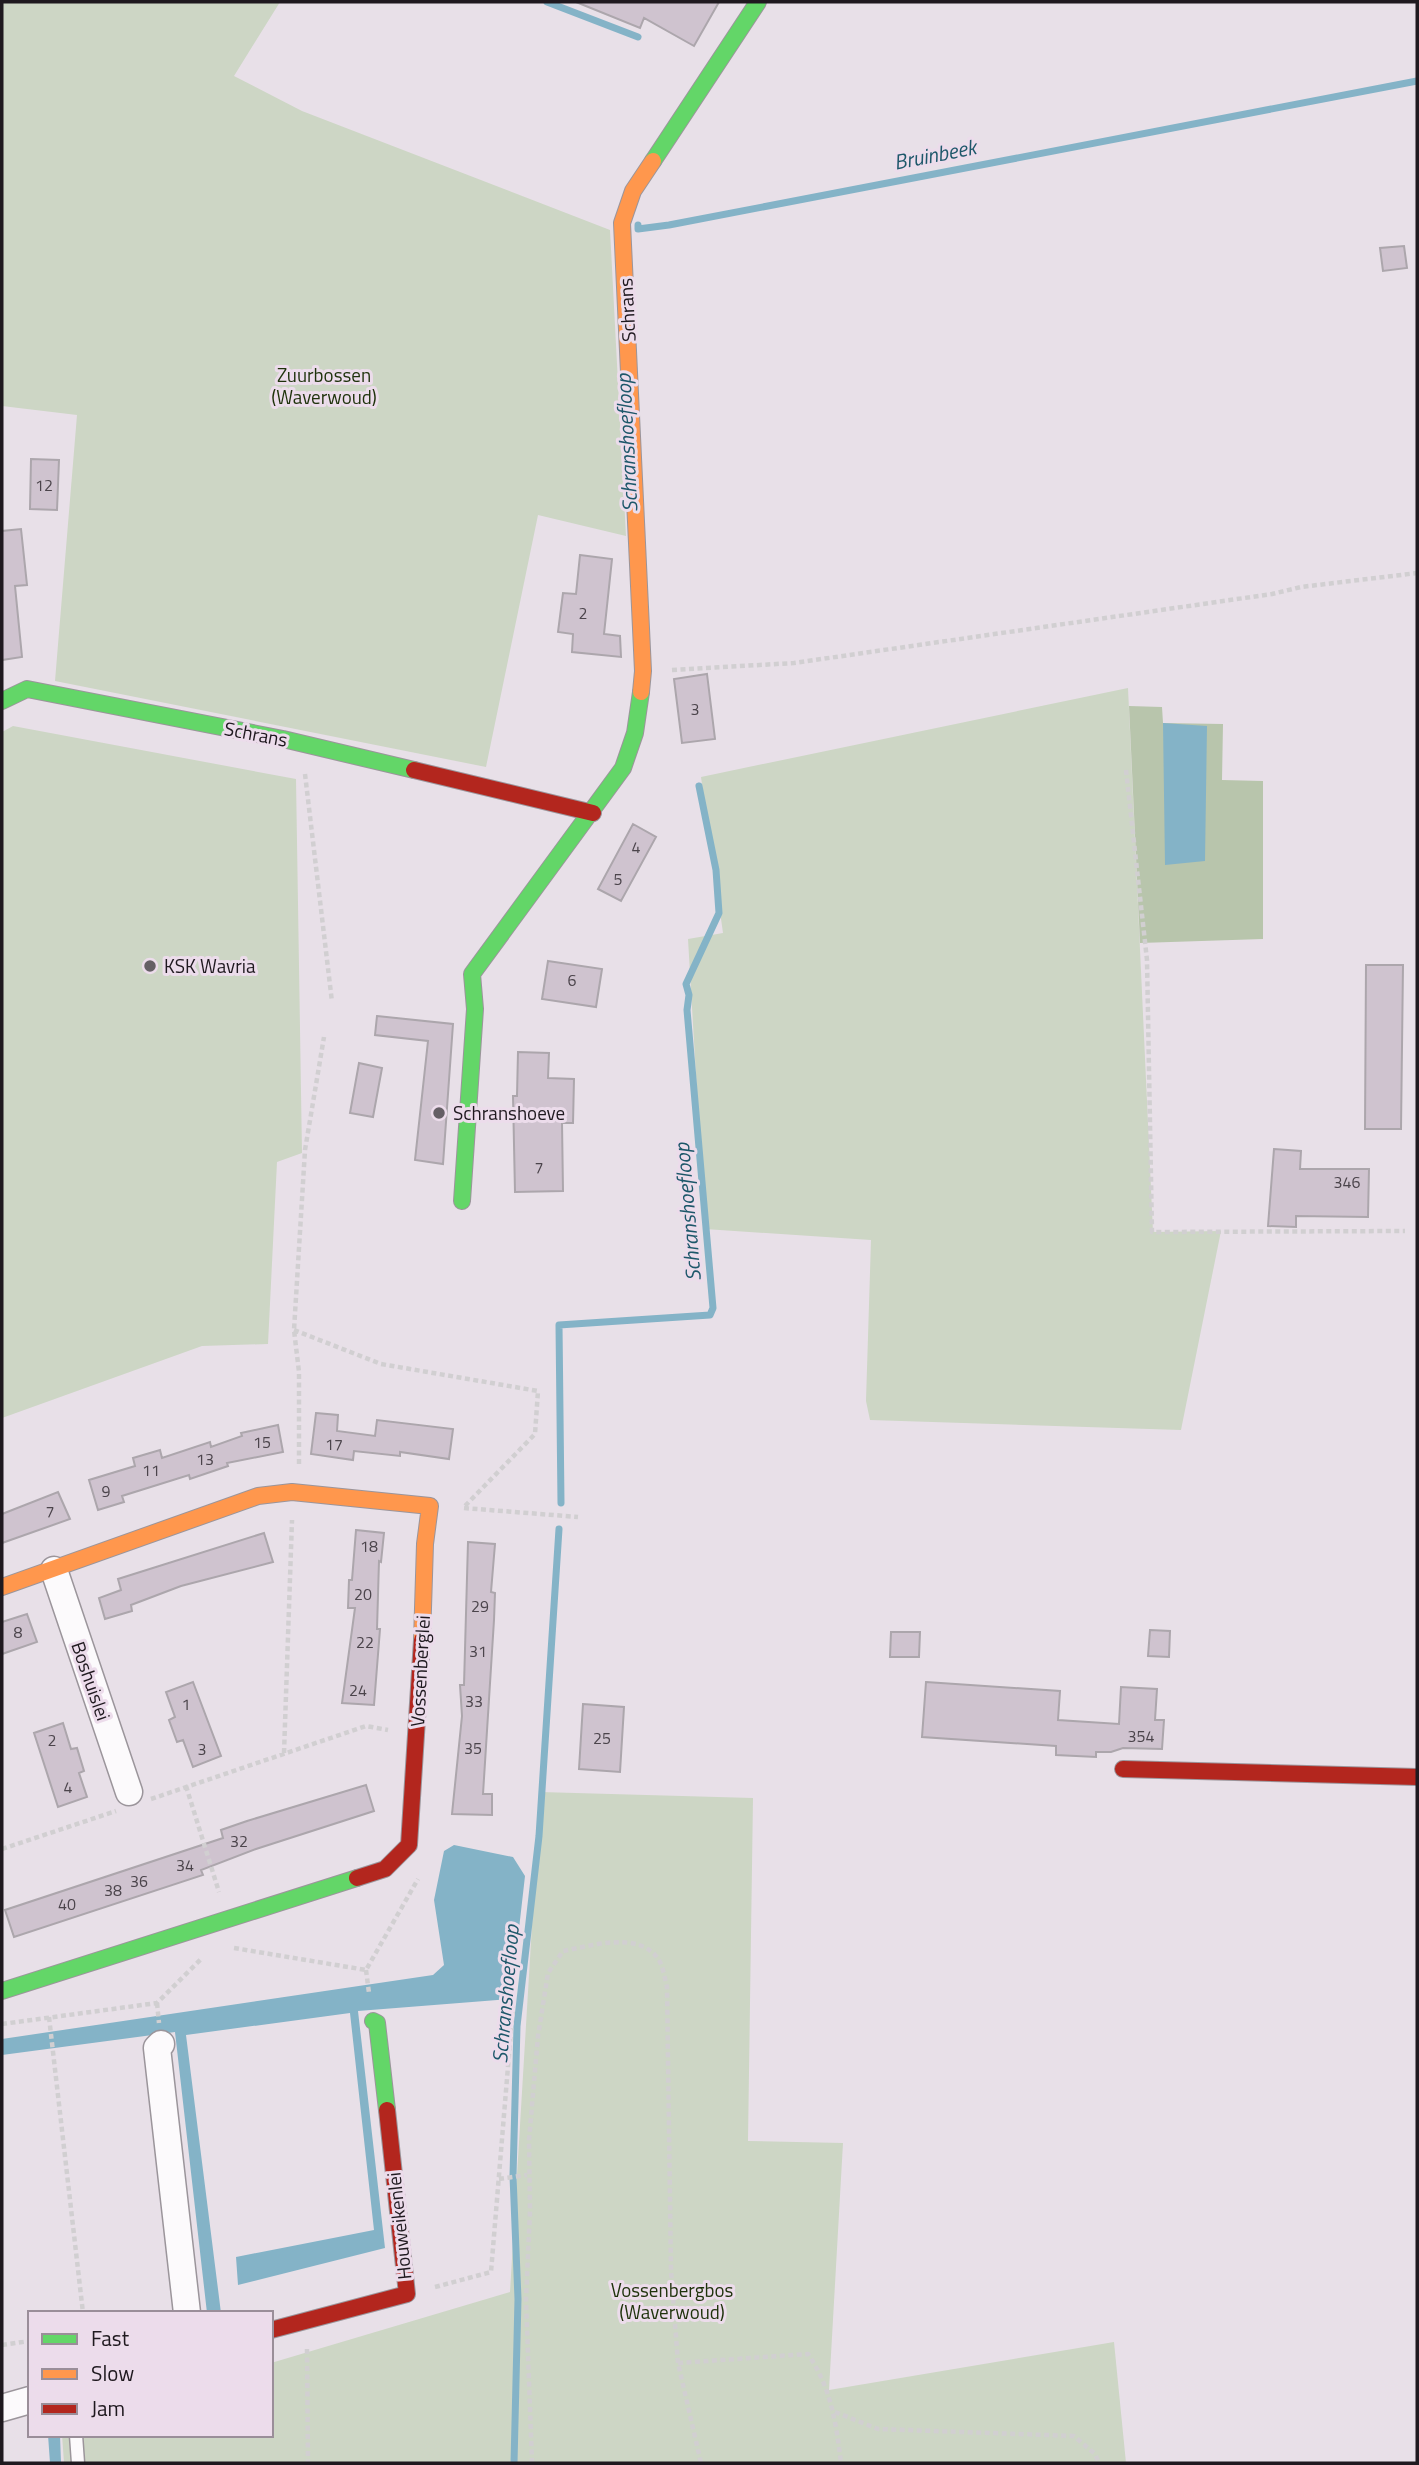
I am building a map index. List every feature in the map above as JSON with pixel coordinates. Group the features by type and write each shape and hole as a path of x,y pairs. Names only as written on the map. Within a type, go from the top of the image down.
{"street":[{"name":"Schrans","path":"461,1201 475,1009 472,974 593,813 623,768 635,744 643,671 622,223 633,191 758,2"},
{"name":"Schrans","path":"2,701 27,689 283,739 593,813"},
{"path":"2,1587 258,1496 292,1492 430,1506"},
{"name":"Vossenberglei","path":"409,1845 417,1737 425,1544 430,1506"},
{"name":"Boshuislei","path":"54,1570 131,1801"},
{"path":"1123,1769 1417,1777"},
{"path":"2,1991 385,1869 409,1845"},
{"name":"Houweikenlei","path":"273,2329 407,2294 377,2023 373,2021"},
{"path":"162,2044 157,2048 187,2311"},
{"path":"2,2408 28,2401"}],"lane":[{"path":"76,2437 78,2463"}],"path":[{"path":"643,671 794,663 1272,594 1301,587 1417,573"},
{"path":"1126,769 1147,961 1152,1232 1405,1231"},
{"path":"305,773 332,1002"},
{"path":"285,1753 292,1492 299,1473 299,1372 294,1330 305,1150 324,1037"},
{"path":"294,1330 381,1364 538,1391 535,1434 463,1508"},
{"path":"430,1506 578,1517"},
{"path":"2,1849 131,1801 186,1786 366,1726 417,1737"},
{"path":"186,1786 228,1919"},
{"path":"222,1946 366,1970 424,1870 409,1845"},
{"path":"532,2463 526,2298 530,2211 527,2175 538,2036 548,1973 563,1951 616,1942 641,1946 658,1959 667,1987 671,2271 678,2363 701,2463"},
{"path":"2,2024 157,2003 209,1951"},
{"path":"407,2294 491,2272 513,2006"},
{"path":"49,2017 83,2311"},
{"path":"499,2179 527,2175"},
{"path":"302,2322 307,2350 308,2463"},
{"path":"2,2345 28,2341"},
{"path":"678,2363 808,2354 823,2376 835,2412 841,2463"},
{"path":"835,2412 878,2428 1074,2436 1095,2454 1099,2463"}],"green space":[{"name":"Zuurbossen (Waverwoud)","path":"2,2 280,2 234,76 302,111 610,230 626,536 538,515 486,767 55,681 77,415 2,406"},
{"path":"1128,688 1153,1232 1221,1231 1181,1430 870,1420 866,1401 871,1240 705,1229 688,939 723,933 701,777"},
{"path":"1129,706 1162,707 1163,723 1223,724 1222,780 1263,781 1263,939 1140,943"},
{"name":"KSK Wavria","path":"13,726 296,779 302,1153 277,1162 268,1344 202,1346 2,1418 2,732"},
{"name":"Vossenbergbos (Waverwoud)","path":"540,1792 753,1798 748,2141 843,2143 829,2390 1114,2342 1126,2463 64,2463 62,2437 273,2437 273,2362 510,2292"}],"water":[{"path":"1163,723 1207,726 1205,861 1165,865"},
{"path":"454,1845 513,1857 525,1876 511,1999 358,2011 385,2248 238,2285 236,2257 374,2230 350,2013 186,2035 221,2311 207,2311 175,2032 2,2055 2,2039 433,1975 444,1965 434,1900 444,1851"},
{"path":"48,2437 60,2437 61,2463 50,2463"}],"building":[{"path":"576,2 719,2 694,46 644,18 640,28"},
{"path":"1404,246 1407,268 1383,271 1380,248"},
{"path":"31,459 59,460 57,510 30,509"},
{"path":"21,529 27,585 15,586 22,657 2,660 2,531"},
{"path":"580,555 612,559 604,634 620,636 621,657 572,652 573,634 558,632 563,593 576,594"},
{"path":"707,674 715,739 682,743 674,679"},
{"path":"633,824 656,837 621,901 598,889"},
{"path":"548,961 602,969 596,1007 542,999"},
{"path":"1366,965 1403,965 1401,1129 1365,1129"},
{"path":"377,1016 453,1024 443,1164 415,1160 428,1041 375,1035"},
{"path":"518,1052 549,1053 548,1078 574,1079 573,1123 562,1123 563,1191 515,1192 513,1096 517,1096"},
{"path":"359,1063 382,1068 373,1117 350,1113"},
{"path":"1274,1149 1301,1151 1300,1169 1369,1169 1368,1217 1296,1216 1296,1227 1268,1226"},
{"path":"316,1413 338,1415 337,1431 375,1436 377,1420 453,1429 449,1459 400,1452 400,1456 354,1451 353,1460 311,1454"},
{"path":"278,1425 283,1452 227,1463 228,1466 190,1479 189,1475 122,1496 124,1502 98,1510 89,1480 135,1466 133,1458 160,1450 162,1458 210,1442 211,1447 242,1436 241,1433"},
{"path":"58,1492 70,1519 2,1543 2,1514"},
{"path":"356,1530 384,1533 381,1562 379,1561 377,1629 380,1629 374,1705 342,1703 355,1608 348,1608"},
{"path":"264,1533 273,1562 181,1586 131,1605 132,1611 105,1619 99,1598 121,1590 118,1579"},
{"path":"468,1542 495,1544 491,1592 495,1593 494,1620 483,1794 492,1794 492,1815 452,1814 462,1716 460,1685 464,1685"},
{"path":"27,1614 37,1642 2,1654 2,1622"},
{"path":"1150,1630 1170,1631 1169,1657 1148,1656"},
{"path":"891,1632 920,1632 919,1657 890,1657"},
{"path":"193,1682 221,1756 193,1767 183,1740 177,1742 169,1720 175,1717 166,1692"},
{"path":"926,1682 1060,1691 1058,1720 1119,1724 1121,1687 1157,1689 1155,1720 1164,1720 1162,1749 1123,1748 1111,1752 1096,1752 1096,1757 1056,1755 1056,1746 922,1737"},
{"path":"583,1704 624,1707 620,1772 579,1769"},
{"path":"63,1723 71,1749 77,1748 84,1771 79,1773 87,1797 58,1807 34,1733"},
{"path":"366,1785 374,1811 256,1849 201,1870 203,1875 14,1937 5,1910 223,1838 221,1830"}],"waterway":[{"name":"Bruinbeek","path":"547,2 638,37"},
{"name":"Bruinbeek","path":"638,225 638,229 669,225 1417,81"},
{"name":"Schranshoefloop","path":"561,1503 559,1325 710,1315 713,1308 686,984 719,913 716,870 699,786"},
{"name":"Schranshoefloop","path":"514,2463 518,2299 513,2176 517,2026 539,1836 559,1529"}],"traffic: fast":[{"path":"653,161 758,2"},
{"path":"2,701 27,689 283,739 414,770"},
{"path":"462,1201 475,1009 472,974 623,768 635,733 641,692"},
{"path":"2,1991 357,1878"},
{"path":"373,2021 377,2023 387,2110"}],"traffic: slow":[{"path":"641,692 643,671 622,223 633,191 653,161"},
{"path":"2,1587 258,1496 292,1492 430,1506 425,1544 422,1640"}],"traffic: jam":[{"path":"414,770 593,813"},
{"path":"357,1878 385,1869 409,1845 422,1640"},
{"path":"1123,1769 1417,1777"},
{"path":"273,2329 407,2294 387,2110"}],"place":[{"name":"KSK Wavria","path":"150,966"},
{"name":"Schranshoeve","path":"439,1113"}]}
